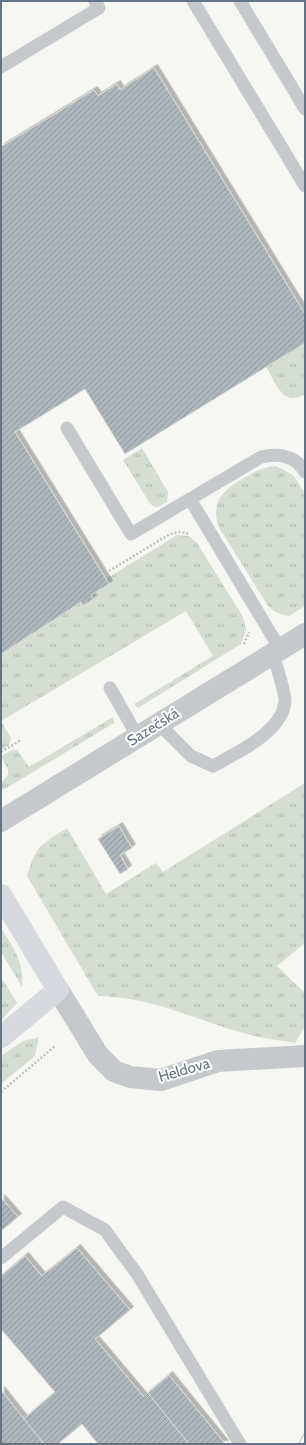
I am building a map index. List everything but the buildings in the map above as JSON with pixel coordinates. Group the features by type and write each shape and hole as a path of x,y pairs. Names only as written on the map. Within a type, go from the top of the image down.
{"street":[{"name":"Sazečská","path":"1,821 305,634"},
{"path":"1,895 58,990 1,1038"},
{"name":"Heldova","path":"58,990 98,1055 114,1071 130,1077 161,1080 218,1060 305,1056"}],"lane":[{"path":"1,67 99,8 95,1"},
{"path":"193,1 305,186"},
{"path":"240,1 305,109"},
{"path":"67,428 132,534 261,457 274,454 285,455 296,461 305,472"},
{"path":"159,724 191,756 213,766 249,747 277,723 285,701 277,651 190,499"},
{"path":"110,688 138,737"},
{"path":"1,1258 64,1207 105,1230 137,1274 240,1444"}],"path":[{"path":"109,571 175,532 185,532 196,538"},
{"path":"243,645 249,629"},
{"path":"1,752 21,740"},
{"path":"1,1092 55,1046"}],"green space":[{"path":"305,343 305,394 297,398 291,398 281,392 266,367"},
{"path":"142,448 168,492 167,502 158,507 153,506 149,502 123,460"},
{"path":"276,466 293,475 305,493 305,606 289,616 275,612 268,606 220,529 216,512 219,500 228,489 255,472 267,467"},
{"path":"177,535 189,536 197,543 243,617 246,630 241,644 138,708 134,704 213,656 186,611 1,721 1,654 81,602 83,606 93,599 91,595 109,584 106,579"},
{"path":"113,717 114,723 5,789 1,789 1,783 8,775 8,770 1,756 12,750 17,750 29,767"},
{"path":"1,721 11,738 9,745 1,750"},
{"path":"305,783 305,943 277,966 305,993 305,1027 295,1043 250,1035 157,1005 118,997 98,996 27,876 33,858 45,842 67,828 106,894 156,863 163,872"},
{"path":"1,928 14,949 20,963 22,970 22,987 1,952"},
{"path":"1,977 17,1003 1,1021"},
{"path":"39,1037 35,1056 1,1084 1,1056 23,1041"}],"railway":[{"path":"301,1444 305,1436"}]}
